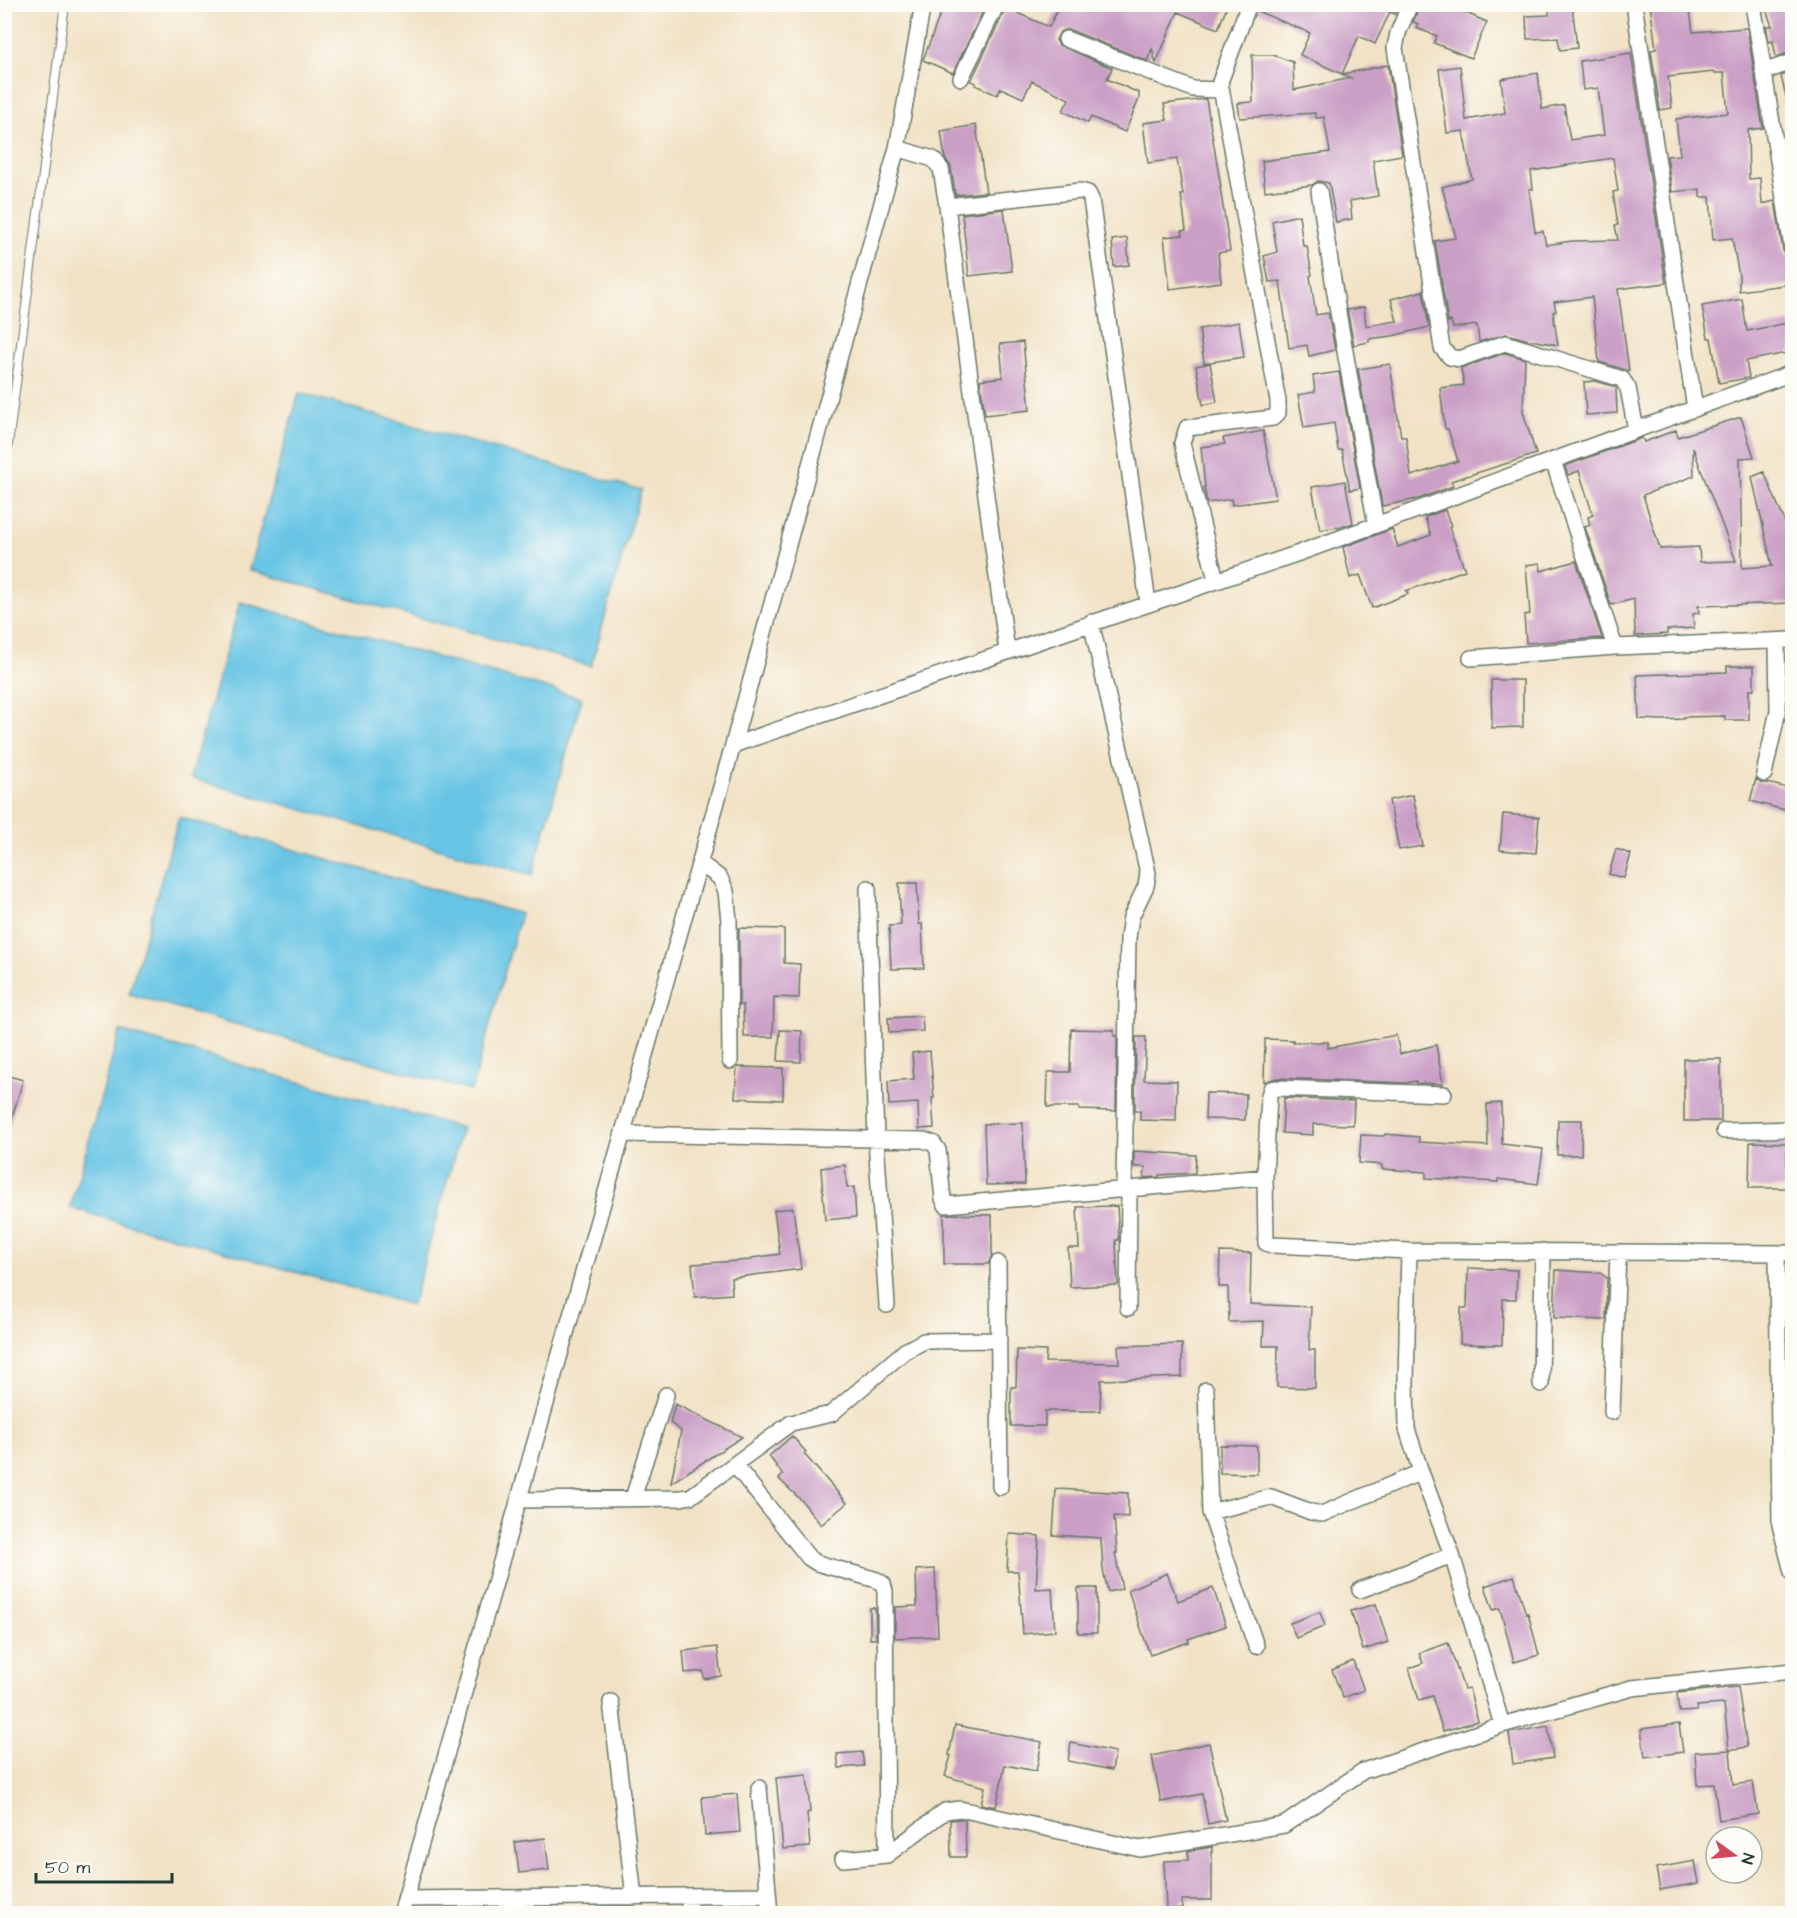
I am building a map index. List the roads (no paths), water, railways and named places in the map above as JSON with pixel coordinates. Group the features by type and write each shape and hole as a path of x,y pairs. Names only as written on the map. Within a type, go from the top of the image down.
{"street":[{"path":"768,1895 554,1898 403,1906 733,746 897,148 923,4"},
{"path":"961,78 997,4"},
{"path":"1216,580 1182,443 1184,433 1187,428 1273,418 1278,413 1278,401 1220,82 1249,4"},
{"path":"1410,4 1398,33 1395,48 1442,348 1450,357 1459,359 1505,343 1622,379 1628,388 1636,430"},
{"path":"1634,4 1695,409"},
{"path":"1753,4 1792,248"},
{"path":"1066,39 1193,89 1221,90"},
{"path":"1763,72 1792,62"},
{"path":"897,148 933,159 940,169 947,206 1006,651"},
{"path":"947,206 1080,191 1088,193 1091,199 1148,603"},
{"path":"1319,191 1376,525"},
{"path":"733,746 1376,525 1792,373"},
{"path":"1552,461 1615,647"},
{"path":"1091,622 1148,873 1146,886 1131,917 1128,938 1126,1190 1128,1308"},
{"path":"1471,658 1615,647 1792,640"},
{"path":"1764,774 1778,711 1777,641"},
{"path":"700,863 720,878 726,891 729,921 730,1061"},
{"path":"868,888 876,1140 887,1305"},
{"path":"1444,1094 1271,1089 1265,1178 1266,1243 1409,1251 1792,1253"},
{"path":"1724,1131 1792,1129"},
{"path":"623,1134 923,1140 933,1143 938,1150 943,1199 946,1205 1265,1178"},
{"path":"1409,1251 1407,1429 1452,1554 1502,1725"},
{"path":"1541,1384 1544,1251"},
{"path":"1612,1412 1618,1253"},
{"path":"1777,1254 1780,1525 1792,1572"},
{"path":"998,1263 1000,1487"},
{"path":"519,1500 691,1496 791,1423 831,1413 905,1351 924,1341 999,1340"},
{"path":"1206,1390 1210,1512 1256,1646"},
{"path":"633,1498 666,1395"},
{"path":"735,1465 809,1558 817,1563 877,1580 883,1584 885,1591 888,1855"},
{"path":"1210,1512 1271,1497 1322,1514 1421,1472"},
{"path":"1360,1590 1452,1554"},
{"path":"843,1859 888,1855 945,1811 960,1809 1140,1849 1284,1825 1363,1771 1502,1725 1632,1688 1764,1672 1792,1671"},
{"path":"611,1702 634,1897"},
{"path":"759,1788 770,1914"},
{"path":"689,1896 689,1914"},
{"path":"554,1898 555,1914"}],"lane":[{"path":"4,476 65,4"}],"water":[{"path":"299,393 641,490 591,666 249,570"},
{"path":"240,602 582,698 532,875 190,778"},
{"path":"179,817 521,914 471,1091 129,994"},
{"path":"120,1031 462,1128 412,1305 70,1208"}]}
